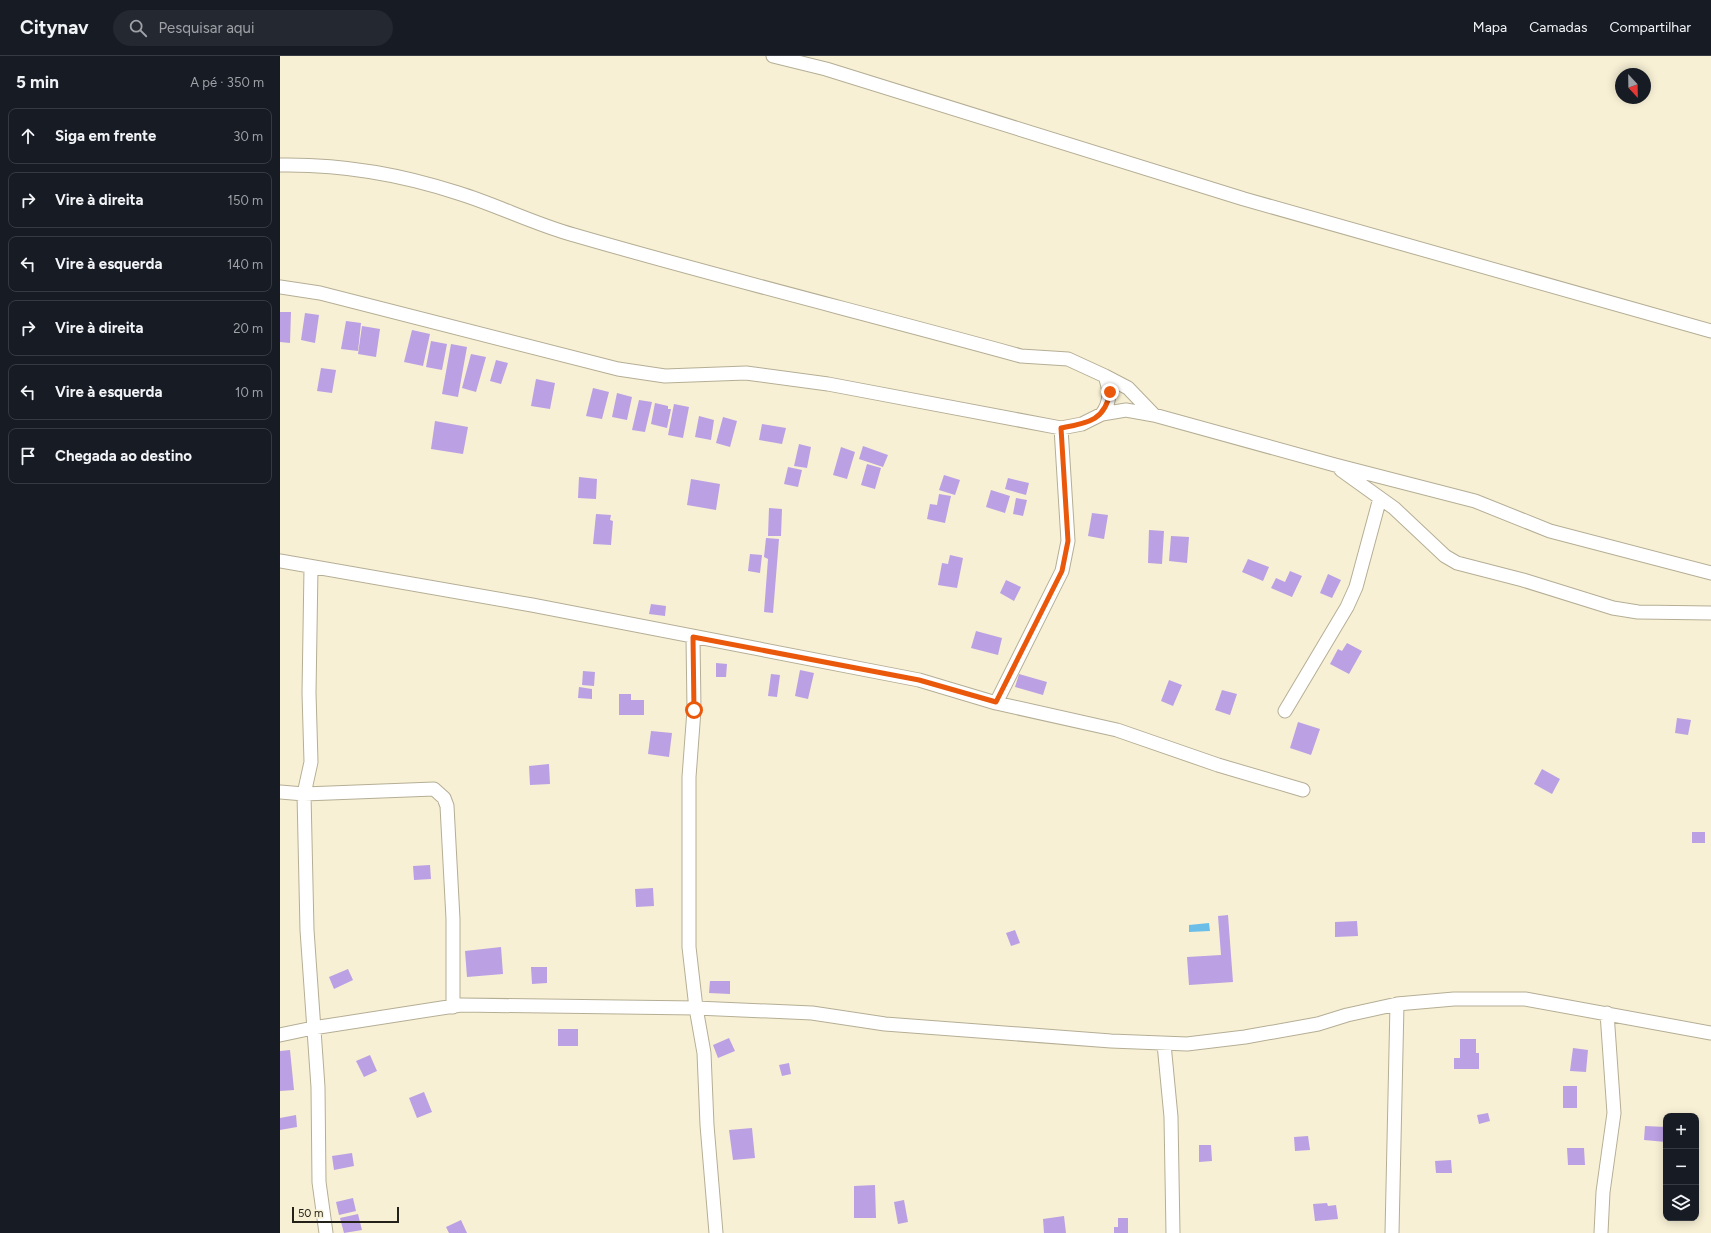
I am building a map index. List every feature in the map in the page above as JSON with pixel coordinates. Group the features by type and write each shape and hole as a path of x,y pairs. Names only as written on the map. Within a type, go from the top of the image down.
{"street":[{"path":"773,56 826,69 1244,199 1711,331"},
{"path":"280,164 310,164 391,174 458,193 571,235 1021,356 1068,359 1128,388 1154,415"},
{"path":"280,287 320,293 618,370 665,376 746,373 828,384 1061,428 1082,424 1102,414 1126,410 1154,415 1335,465 1475,501 1550,530 1711,573"},
{"path":"1102,414 1108,405 1110,392 1105,376"},
{"path":"996,702 1062,571 1068,541 1061,428"},
{"path":"1335,465 1394,508 1445,556 1457,563 1523,580 1614,608 1638,612 1711,613"},
{"path":"1285,711 1347,607 1356,587 1380,498"},
{"path":"280,562 532,605 919,680 996,702 1117,730 1218,765 1303,790"},
{"path":"311,568 309,693 311,762 304,794 307,930 318,1087 319,1182 326,1233"},
{"path":"693,637 694,710 689,777 689,932 696,1008 704,1053 707,1125 716,1233"},
{"path":"280,792 304,794 434,789 444,798 447,806 453,919 453,1007"},
{"path":"280,1035 313,1028 453,1007 696,1008 812,1013 885,1024 1164,1044 1187,1044 1245,1037 1318,1024 1347,1015 1396,1004 1454,999 1525,999 1711,1033"},
{"path":"1392,1233 1396,1004"},
{"path":"1602,1233 1603,1192 1614,1113 1607,1013"},
{"path":"1164,1044 1171,1116 1173,1233"}],"water":[{"path":"1209,923 1210,931 1189,932 1189,925"}],"building":[{"path":"280,312 291,312 290,343 280,342"},
{"path":"305,313 319,315 315,343 301,340"},
{"path":"346,321 361,323 358,351 341,349"},
{"path":"362,326 380,329 376,357 358,354"},
{"path":"412,330 430,334 423,366 404,362"},
{"path":"431,341 447,344 442,370 426,367"},
{"path":"451,344 467,347 458,397 442,394"},
{"path":"471,354 486,357 476,392 462,388"},
{"path":"496,360 508,363 501,384 490,381"},
{"path":"321,368 336,370 332,393 317,391"},
{"path":"536,379 555,383 550,409 531,406"},
{"path":"593,388 609,392 602,419 586,416"},
{"path":"617,393 632,397 627,420 612,417"},
{"path":"639,400 652,402 645,432 632,430"},
{"path":"655,403 668,406 668,409 671,409 667,428 651,424"},
{"path":"674,404 689,407 683,438 668,435"},
{"path":"699,416 714,420 711,440 695,437"},
{"path":"723,417 737,421 730,447 716,443"},
{"path":"435,421 468,427 463,454 431,449"},
{"path":"762,424 786,428 782,444 759,440"},
{"path":"799,444 811,447 807,468 794,466"},
{"path":"863,446 888,455 883,467 859,459"},
{"path":"841,447 855,452 847,479 833,475"},
{"path":"867,464 881,468 875,489 861,485"},
{"path":"788,467 802,470 798,487 784,484"},
{"path":"944,475 960,480 955,495 939,490"},
{"path":"579,477 597,479 596,499 578,498"},
{"path":"1008,478 1029,483 1026,495 1005,489"},
{"path":"691,479 720,484 716,510 687,505"},
{"path":"991,490 1010,496 1005,513 986,507"},
{"path":"939,494 951,496 945,523 927,519 930,504 937,505"},
{"path":"1016,498 1027,500 1023,516 1013,514"},
{"path":"769,508 782,509 781,536 768,536"},
{"path":"1092,513 1108,515 1104,539 1088,536"},
{"path":"596,514 611,515 610,520 613,521 611,545 593,544"},
{"path":"1149,530 1164,531 1162,564 1148,563"},
{"path":"1171,536 1189,537 1187,563 1169,561"},
{"path":"766,538 779,539 773,613 764,612 768,559 764,557"},
{"path":"750,554 762,555 760,573 748,571"},
{"path":"950,555 963,558 957,588 938,585 942,563 948,564"},
{"path":"1248,559 1269,567 1263,581 1242,572"},
{"path":"1290,571 1302,576 1292,597 1271,588 1276,578 1285,582"},
{"path":"1328,574 1341,580 1332,598 1320,593"},
{"path":"1006,580 1021,587 1014,601 1000,593"},
{"path":"651,604 666,606 665,616 649,614"},
{"path":"976,631 1002,638 998,655 971,648"},
{"path":"1347,643 1362,651 1349,674 1330,664 1338,649 1342,651"},
{"path":"716,663 727,664 726,677 716,677"},
{"path":"800,670 814,673 808,699 795,696"},
{"path":"583,671 595,672 594,686 582,685"},
{"path":"771,674 780,675 777,697 768,696"},
{"path":"1019,674 1047,682 1043,695 1015,687"},
{"path":"1169,680 1182,685 1173,706 1161,701"},
{"path":"579,687 592,689 592,699 578,698"},
{"path":"1222,690 1237,694 1230,715 1215,710"},
{"path":"619,694 631,694 631,700 644,700 644,715 619,715"},
{"path":"1677,718 1691,720 1688,735 1675,733"},
{"path":"1298,722 1320,729 1311,755 1290,748"},
{"path":"651,731 672,733 669,757 648,754"},
{"path":"549,764 550,784 530,785 529,766"},
{"path":"1542,769 1560,779 1552,794 1534,784"},
{"path":"1692,832 1705,832 1705,843 1692,843"},
{"path":"430,865 431,879 414,880 413,866"},
{"path":"653,888 654,906 636,907 635,889"},
{"path":"1228,915 1233,982 1189,985 1187,957 1221,955 1218,916"},
{"path":"1357,921 1358,936 1335,937 1335,922"},
{"path":"1015,930 1020,943 1011,946 1006,933"},
{"path":"501,947 503,974 467,977 465,951"},
{"path":"531,967 547,967 547,983 532,984"},
{"path":"348,969 353,980 334,989 329,977"},
{"path":"710,981 730,981 730,994 709,993"},
{"path":"558,1029 578,1029 578,1046 558,1046"},
{"path":"729,1038 735,1051 718,1058 713,1045"},
{"path":"1460,1039 1476,1039 1476,1053 1479,1053 1479,1069 1454,1069 1454,1058 1460,1058"},
{"path":"1573,1048 1588,1050 1586,1072 1570,1071"},
{"path":"290,1050 294,1090 280,1091 280,1051"},
{"path":"370,1055 377,1071 364,1077 356,1061"},
{"path":"789,1063 791,1074 782,1076 779,1065"},
{"path":"1563,1086 1577,1086 1577,1108 1563,1108"},
{"path":"424,1092 432,1112 417,1118 409,1098"},
{"path":"1488,1113 1490,1121 1479,1124 1477,1115"},
{"path":"296,1115 297,1127 280,1130 280,1118"},
{"path":"1645,1126 1663,1127 1663,1142 1644,1140"},
{"path":"752,1128 755,1158 733,1160 729,1130"},
{"path":"1308,1136 1310,1150 1295,1151 1294,1137"},
{"path":"1199,1145 1211,1145 1212,1161 1199,1162"},
{"path":"1567,1148 1584,1148 1585,1165 1568,1165"},
{"path":"352,1153 354,1166 334,1170 332,1156"},
{"path":"1451,1160 1452,1173 1436,1173 1435,1161"},
{"path":"875,1185 876,1218 854,1218 854,1186"},
{"path":"353,1198 356,1211 339,1215 336,1202"},
{"path":"904,1200 908,1222 898,1224 894,1202"},
{"path":"1327,1203 1328,1206 1336,1205 1338,1219 1315,1221 1313,1204"},
{"path":"358,1214 362,1230 344,1233 340,1218"},
{"path":"1064,1216 1066,1233 1044,1233 1043,1219"},
{"path":"1118,1218 1128,1218 1128,1233 1114,1233 1114,1227 1118,1227"},
{"path":"461,1220 467,1233 449,1233 446,1227"}],"route":[{"path":"694,710 693,637 919,680 996,702 1062,571 1068,541 1061,428 1082,424 1102,414 1108,405 1110,392"}]}
